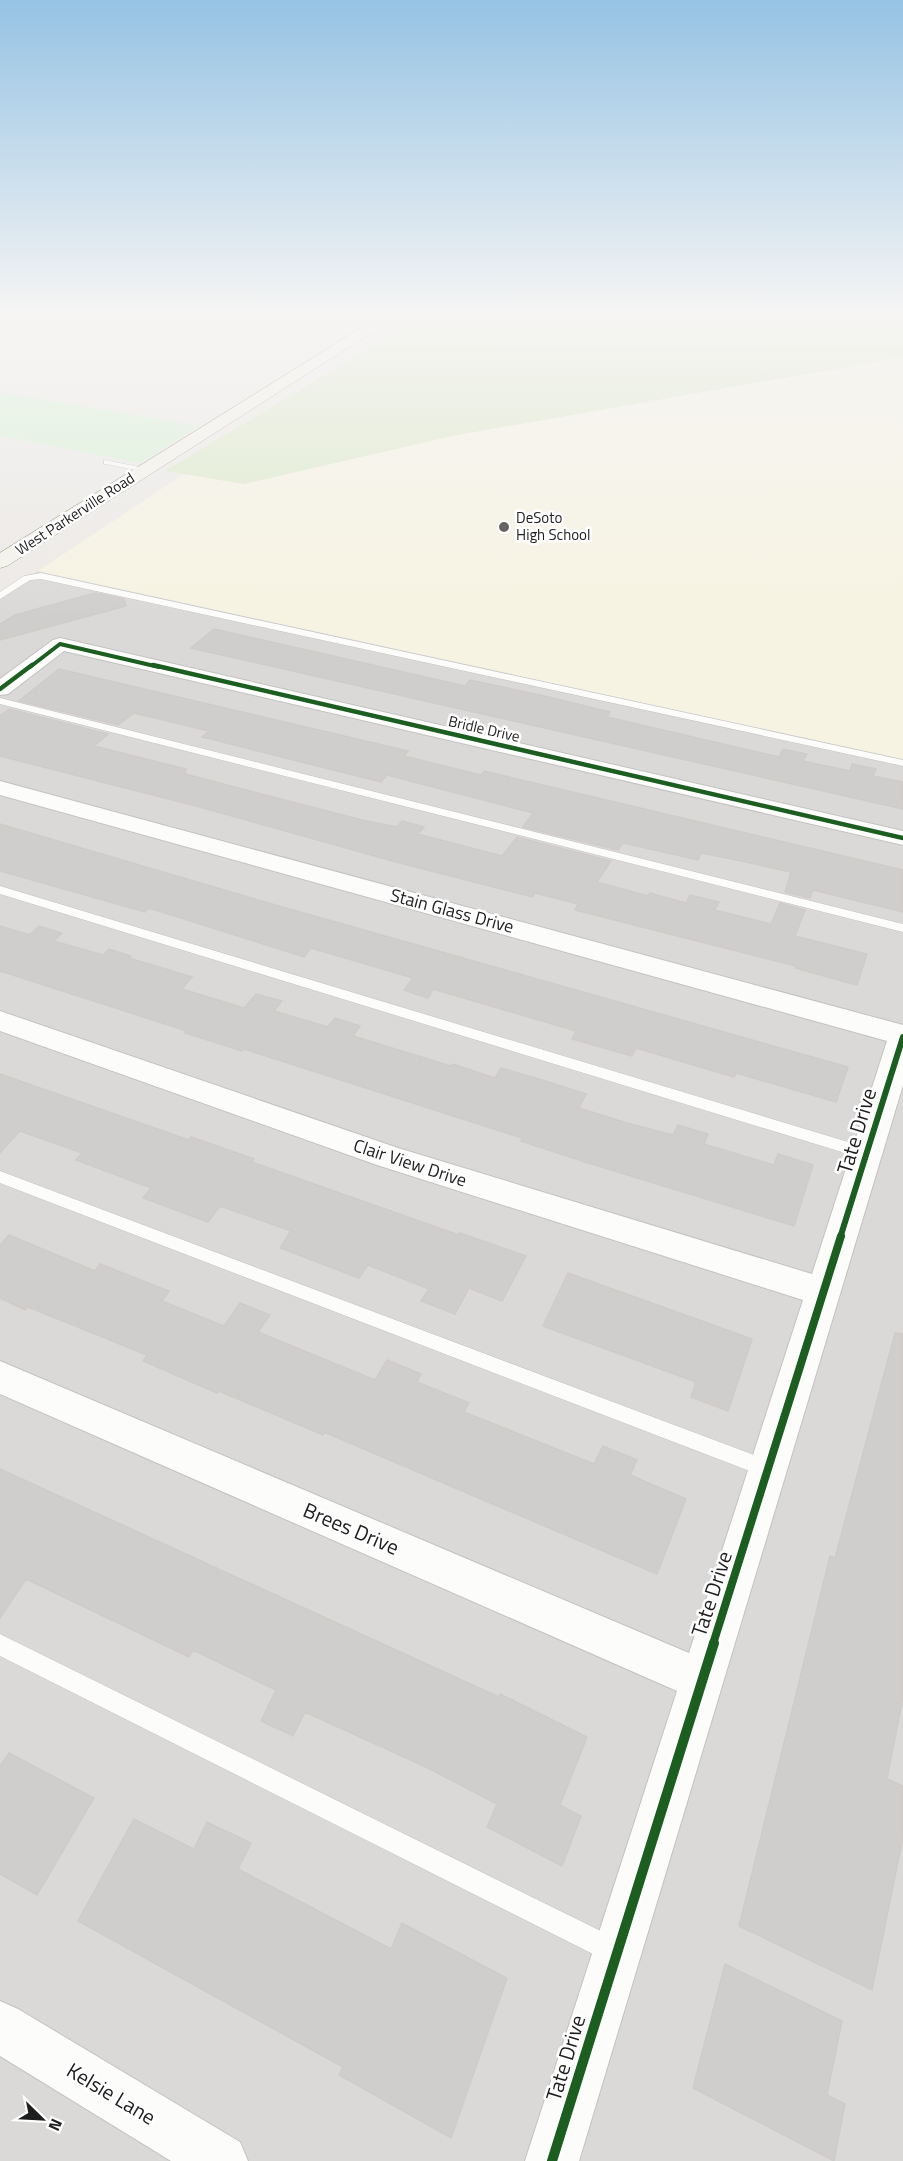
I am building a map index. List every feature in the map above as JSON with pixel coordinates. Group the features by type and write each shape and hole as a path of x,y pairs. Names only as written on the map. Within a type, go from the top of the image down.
{"main road":[{"name":"West Parkerville Road","path":"4,555 234,414"}],"street":[{"name":"Bridle Drive","path":"0,689 60,644 903,838"},
{"name":"Stain Glass Drive","path":"0,788 903,1036"},
{"name":"Clair View Drive","path":"0,1021 388,1157 824,1292"},
{"name":"Tate Drive","path":"552,2161 903,1036"},
{"name":"Brees Drive","path":"0,1377 702,1680"},
{"name":"Kelsie Lane","path":"0,2027 221,2161"}],"lane":[{"path":"107,462 144,470"},
{"path":"0,596 27,579 40,576 903,763"},
{"path":"0,701 903,928"},
{"path":"0,891 868,1154"},
{"path":"0,1177 769,1469"},
{"path":"0,1645 616,1952"}],"shaded area":[{"name":"DeSoto High School","path":"578,414 903,414 903,759 38,571 184,474 244,483 452,436"},
{"path":"38,571 903,759 903,2161 0,2161 0,596"}],"green space":[{"path":"0,414 128,414 199,426 140,463 0,436"},
{"path":"260,414 578,414 452,436 244,484 165,471"}],"building":[{"path":"95,593 124,599 126,606 0,640 0,624 15,615"},
{"path":"214,629 465,686 470,680 549,697 610,712 607,717 779,757 783,749 807,754 803,761 850,771 852,764 876,769 873,776 903,782 903,809 191,648"},
{"path":"59,669 408,751 404,756 481,775 484,771 903,870 903,912 813,890 810,898 785,892 791,872 701,853 698,860 623,843 618,850 523,827 533,813 387,775 381,782 202,737 209,731 134,713 118,725 19,701"},
{"path":"9,709 108,734 94,746 186,769 185,774 362,820 397,827 402,821 424,827 418,834 502,856 517,837 611,861 597,882 648,896 650,893 686,903 690,895 719,902 715,910 771,924 780,903 805,910 795,936 867,954 857,985 795,968 796,966 575,910 578,904 535,893 532,897 196,806 0,756 0,716"},
{"path":"0,824 272,904 848,1067 836,1102 736,1073 734,1077 636,1048 632,1056 572,1039 576,1031 433,989 428,998 404,990 413,978 311,948 304,957 149,908 145,912 0,871"},
{"path":"0,926 30,935 39,926 62,933 54,941 103,955 109,949 131,956 129,958 192,977 182,989 244,1008 256,994 282,1001 274,1011 328,1027 335,1018 360,1026 353,1036 451,1066 453,1064 495,1078 501,1068 542,1080 586,1094 579,1108 627,1123 673,1135 678,1125 708,1134 704,1144 774,1165 778,1154 813,1165 794,1226 585,1162 521,1141 522,1138 244,1049 242,1051 185,1033 187,1031 0,971"},
{"path":"0,1074 189,1140 191,1137 254,1159 252,1162 459,1235 460,1233 526,1256 502,1301 469,1288 455,1314 421,1301 429,1289 368,1265 359,1278 280,1248 291,1231 220,1206 208,1222 143,1198 151,1188 76,1160 82,1153 20,1131 0,1153"},
{"path":"9,1235 95,1271 100,1264 169,1291 162,1301 224,1326 240,1303 270,1315 258,1332 375,1380 387,1360 421,1374 417,1382 469,1403 464,1412 594,1464 603,1446 637,1460 630,1475 686,1499 657,1574 324,1432 323,1435 219,1391 217,1393 143,1361 147,1355 28,1307 25,1310 0,1298 0,1245"},
{"path":"568,1273 752,1339 728,1411 691,1397 696,1382 543,1326"},
{"path":"895,1333 903,1334 903,1697 887,1779 903,1786 903,1837 872,1990 739,1926 830,1556 835,1558"},
{"path":"0,1469 499,1697 500,1694 587,1737 560,1805 581,1816 562,1866 487,1827 497,1804 426,1767 305,1712 293,1736 261,1721 276,1690 193,1650 189,1657 26,1579 0,1618"},
{"path":"9,1753 94,1798 37,1895 0,1874 0,1766"},
{"path":"134,1819 194,1849 207,1822 251,1843 238,1869 391,1949 402,1923 507,1978 451,2138 339,2075 343,2067 78,1921"},
{"path":"725,1964 842,2021 827,2095 845,2104 834,2161 693,2088"}],"cycle path":[{"path":"0,689 60,644 903,838"},
{"path":"552,2161 903,1037"}],"place":[{"name":"DeSoto High School","path":"504,527"}]}
